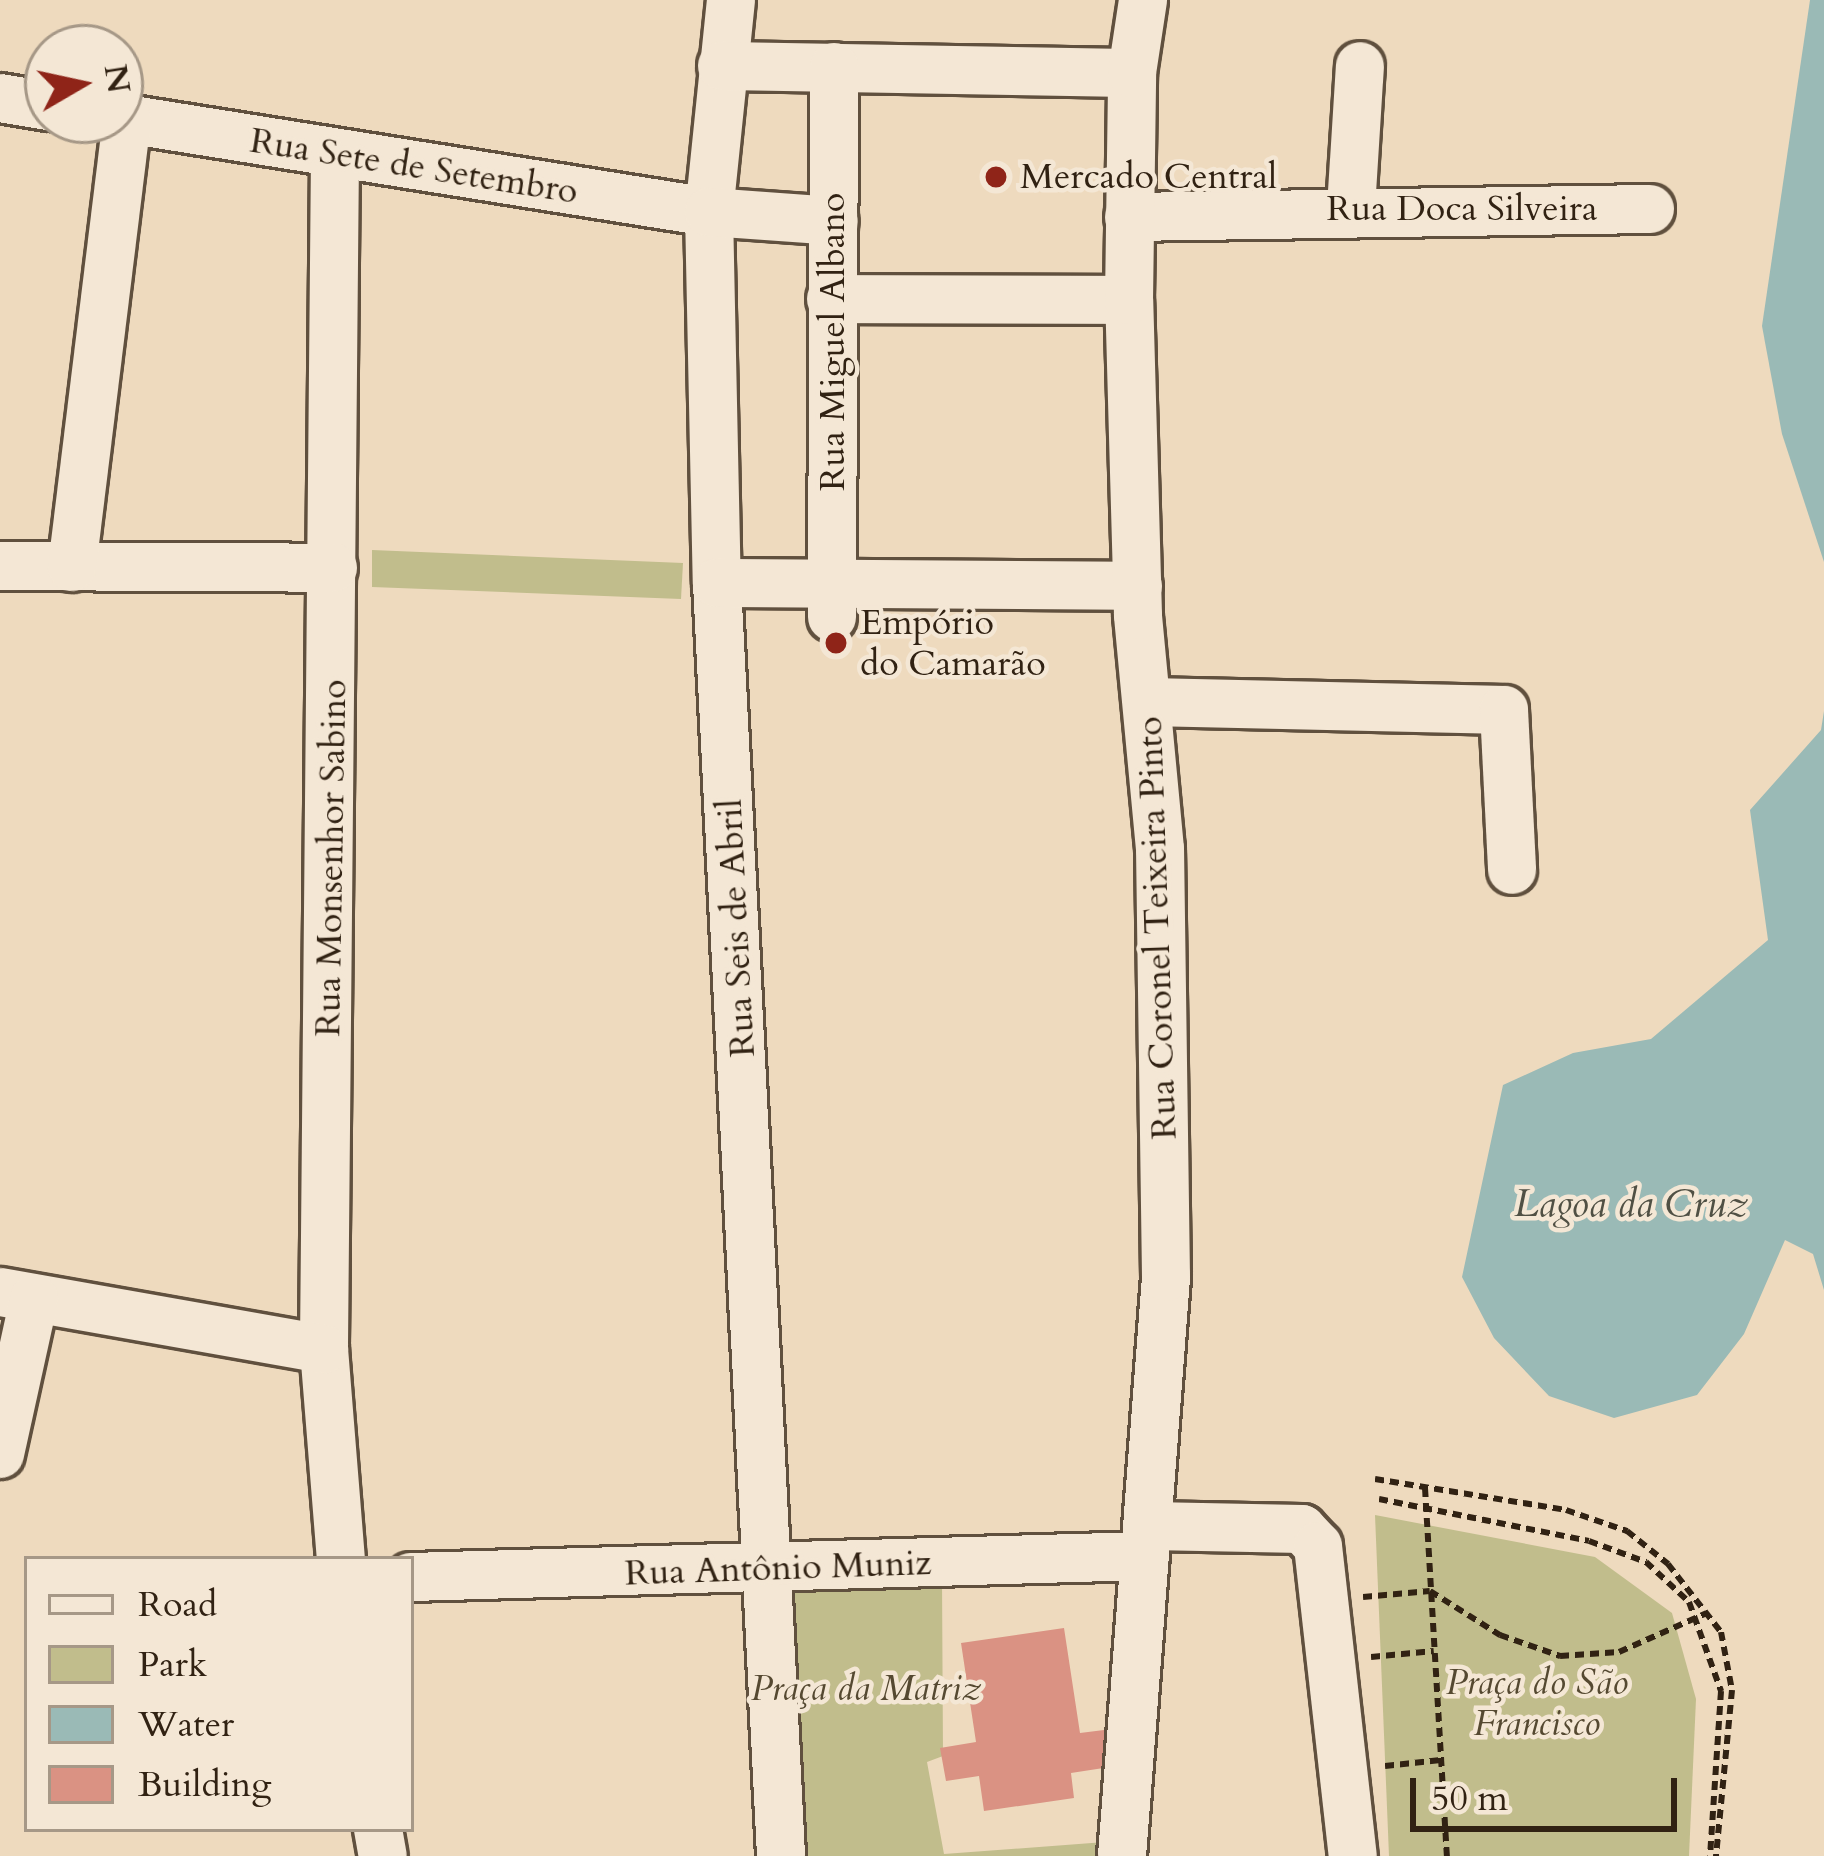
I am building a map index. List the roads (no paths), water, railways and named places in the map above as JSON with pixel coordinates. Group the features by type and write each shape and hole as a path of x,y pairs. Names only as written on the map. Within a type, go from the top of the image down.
{"street":[{"name":"Rua Seis de Abril","path":"731,0 709,212 717,597 781,1856"},
{"name":"Rua Coronel Teixeira Pinto","path":"1122,1856 1166,1277 1151,702 1138,601 1129,300 1132,74 1143,0"},
{"path":"722,65 1132,74"},
{"path":"1351,208 1360,66"},
{"name":"Rua Miguel Albano","path":"832,602 834,68"},
{"name":"Rua Sete de Setembro","path":"144,122 709,212 834,221"},
{"path":"72,567 121,144"},
{"name":"Rua Monsenhor Sabino","path":"335,155 324,1349 341,1556"},
{"name":"Rua Doca Silveira","path":"1129,218 1351,208 1650,209"},
{"path":"831,299 1129,300"},
{"path":"0,566 333,568"},
{"path":"717,597 832,602 1138,601"},
{"path":"1151,702 1504,710 1512,870"},
{"path":"0,1454 17,1296 324,1349"},
{"name":"Rua Antônio Muniz","path":"414,1577 764,1570 1302,1528 1318,1546 1353,1856"}],"water":[{"path":"1810,0 1824,0 1824,562 1782,434 1762,326"},
{"name":"Lagoa da Cruz","path":"1824,711 1824,1290 1813,1254 1785,1240 1744,1334 1697,1395 1614,1418 1549,1396 1494,1338 1462,1277 1503,1085 1573,1053 1651,1039 1768,940 1750,810 1821,730"}],"place":[{"name":"Mercado Central","path":"996,177"},
{"name":"Empório do Camarão","path":"836,643"}],"park label":[{"name":"Praça da Matriz","path":"866,1689"},
{"name":"Praça do São Francisco","path":"1537,1702"}]}
